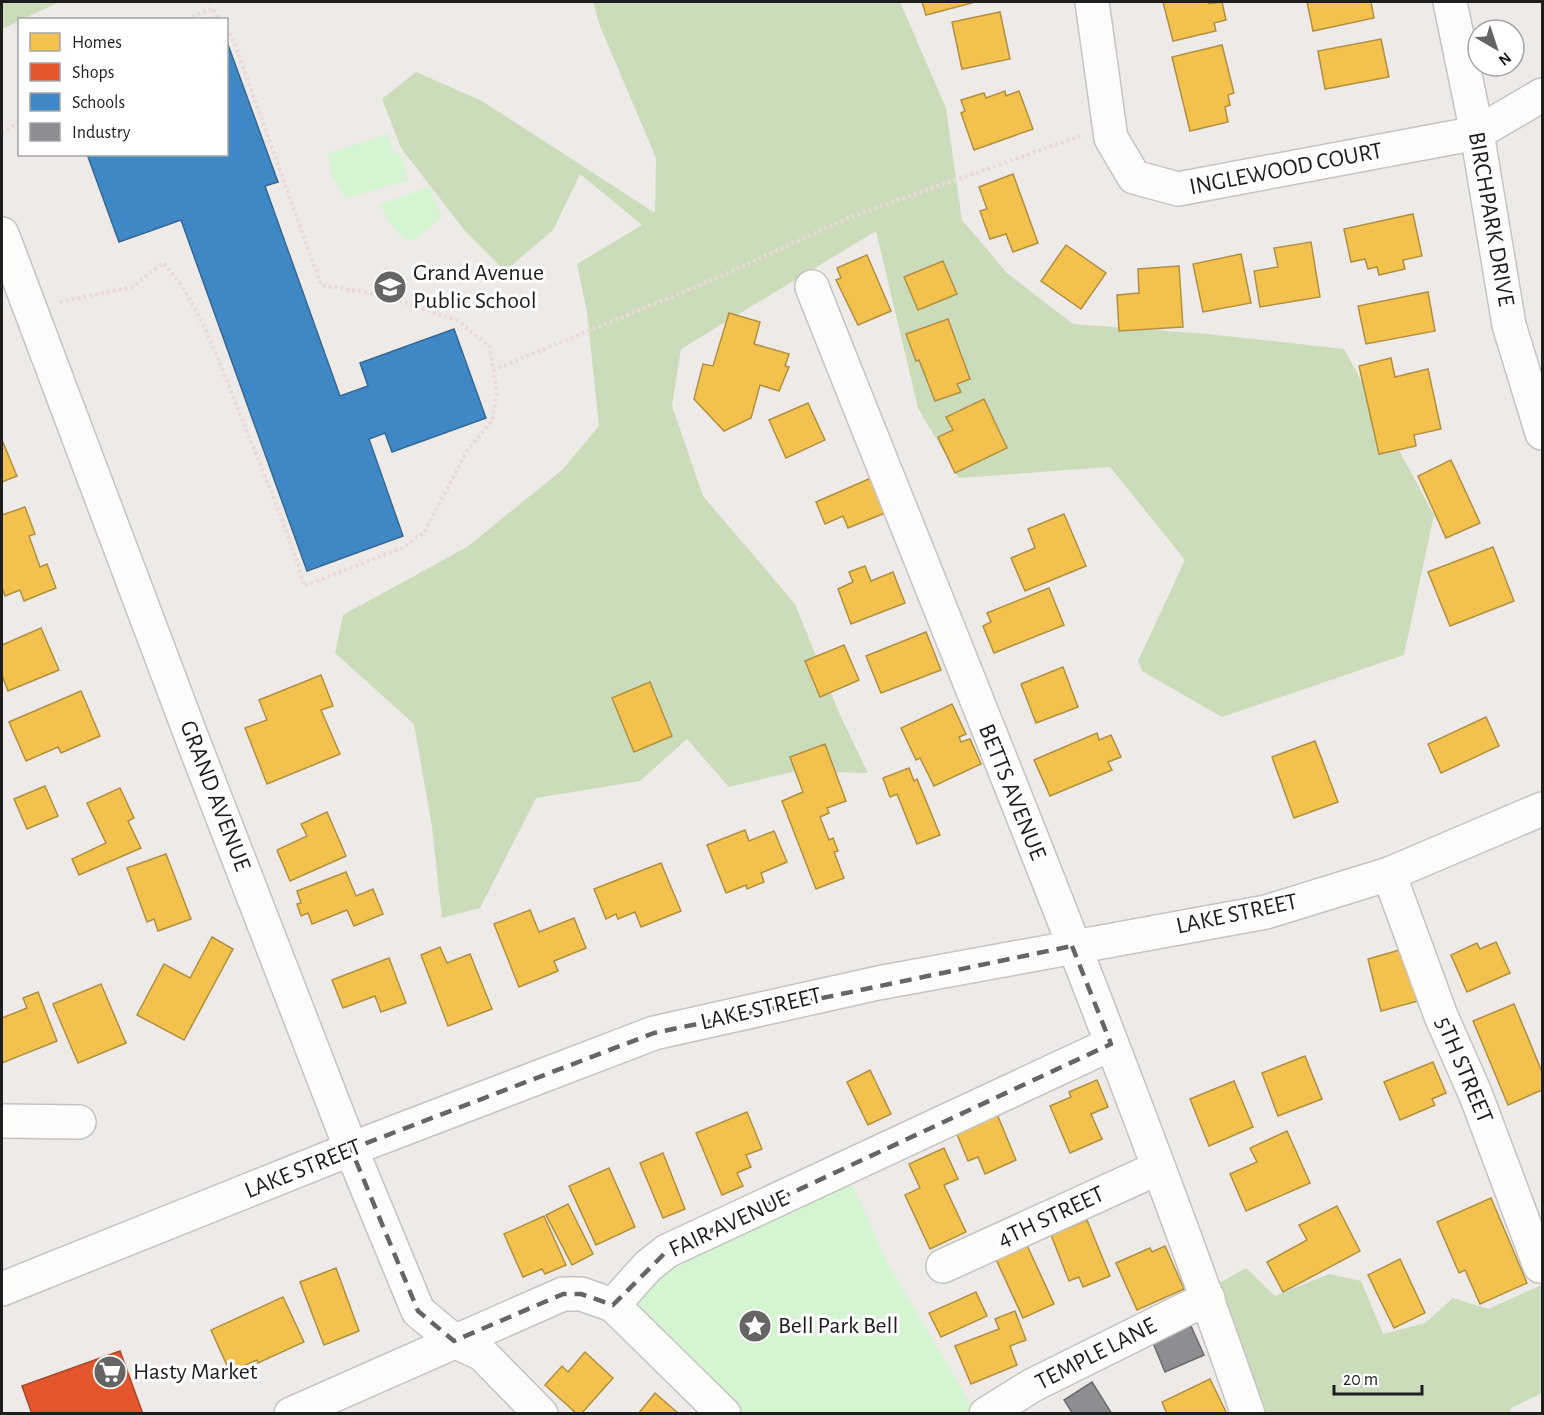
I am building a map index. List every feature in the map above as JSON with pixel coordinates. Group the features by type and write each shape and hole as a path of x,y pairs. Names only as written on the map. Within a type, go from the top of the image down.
{"street":[{"name":"INGLEWOOD COURT","path":"1092,2 1111,138 1134,177 1178,189 1477,133 1542,95"},
{"name":"BIRCHPARK DRIVE","path":"1450,2 1477,133 1509,325 1542,433"},
{"name":"GRAND AVENUE","path":"2,234 351,1149 418,1311 454,1341 482,1354 541,1413"},
{"name":"BETTS AVENUE","path":"812,287 1111,1044 1208,1298 1248,1413"},
{"name":"LAKE STREET","path":"2,1289 351,1149 654,1033 878,983 1266,912 1389,874 1542,809"},
{"name":"5TH STREET","path":"1389,874 1441,1016 1476,1093 1540,1266"},
{"name":"FAIR AVENUE","path":"613,1305 648,1266 667,1251 1111,1044"},
{"path":"2,1121 79,1122"},
{"name":"4TH STREET","path":"943,1266 1158,1168"},
{"path":"291,1413 563,1294 581,1294 613,1305 724,1413"},
{"name":"TEMPLE LANE","path":"986,1413 1033,1385 1208,1298"}],"path":[{"path":"191,18 212,8 219,18"},
{"path":"59,302 132,287 163,262 178,279 226,381 291,540 304,586 402,548 424,533 468,449 492,421 497,393 490,347 458,321 386,296 321,285 233,39 228,32"},
{"path":"2,134 18,122"},
{"path":"493,370 710,282 848,218 1109,126"}],"highlighted area":[{"path":"1072,946 1111,1044 667,1251 613,1305 581,1294 563,1294 454,1341 418,1311 351,1149 654,1033"}],"green space":[{"path":"2,2 59,2 25,18 18,18 18,21 2,29"},
{"path":"593,2 900,2 946,108 962,220 1007,273 1073,324 1208,334 1344,349 1434,515 1404,655 1222,717 1142,671 1138,661 1185,560 1110,467 959,478 918,408 876,231 681,349 672,406 703,496 795,604 840,715 868,773 796,771 729,787 687,739 640,781 536,798 480,908 442,918 432,827 414,724 335,653 343,615 467,547 562,470 599,426 587,312 577,264 642,225 580,174 553,230 505,271 465,231 401,148 382,99 416,72 482,101 655,213 656,158 600,26"},
{"path":"388,134 394,154 401,153 408,181 346,198 332,177 328,153"},
{"path":"430,187 442,217 414,240 404,239 388,221 380,204"},
{"path":"851,1181 887,1262 973,1408 966,1414 738,1413 635,1306 639,1291 666,1264"},
{"path":"1246,1268 1275,1296 1329,1274 1361,1281 1383,1334 1425,1323 1453,1298 1488,1309 1542,1285 1542,1393 1511,1408 1510,1413 1248,1413 1214,1286"}],"building: Homes":[{"path":"922,2 972,2 972,3 926,15"},
{"path":"1163,2 1208,2 1209,4 1222,2 1226,20 1214,23 1216,31 1173,41"},
{"path":"1307,2 1371,2 1374,18 1313,31"},
{"path":"1000,12 1010,59 962,69 952,22"},
{"path":"1381,39 1389,77 1325,89 1318,51"},
{"path":"1222,45 1234,93 1228,95 1230,105 1225,107 1228,122 1190,131 1172,57"},
{"path":"1005,91 1006,96 1019,91 1033,129 974,150 961,113 965,111 961,100 984,93 986,98"},
{"path":"1013,174 1038,243 1013,252 1006,234 990,239 980,211 987,209 979,187"},
{"path":"1413,214 1422,256 1403,260 1405,269 1379,275 1377,267 1368,269 1365,259 1351,262 1344,229"},
{"path":"1311,242 1320,297 1260,307 1254,271 1278,267 1274,248"},
{"path":"1066,245 1106,273 1081,309 1041,281"},
{"path":"1241,254 1251,303 1203,312 1193,264"},
{"path":"867,255 891,311 858,325 836,280 841,278 837,268"},
{"path":"943,261 957,294 918,310 904,277"},
{"path":"1179,266 1183,327 1119,331 1117,295 1139,293 1138,269"},
{"path":"1428,292 1435,331 1366,344 1358,306"},
{"path":"729,313 760,322 754,344 789,354 785,366 789,367 779,391 760,385 751,418 724,431 694,399 703,364 713,366"},
{"path":"948,319 970,379 957,384 961,392 935,401 906,334"},
{"path":"1391,358 1395,377 1428,369 1441,429 1414,435 1416,446 1379,454 1359,366"},
{"path":"984,399 1007,448 955,473 938,437 953,430 946,417"},
{"path":"808,403 825,440 786,458 769,420"},
{"path":"2,440 17,476 2,482"},
{"path":"1451,460 1480,523 1446,538 1418,476"},
{"path":"871,478 885,513 848,528 843,516 825,524 816,502"},
{"path":"25,507 35,534 29,536 40,567 47,564 56,588 24,601 20,590 5,596 2,588 2,515"},
{"path":"1064,514 1086,566 1025,591 1011,558 1035,548 1028,529"},
{"path":"1493,547 1514,601 1450,626 1428,572"},
{"path":"865,566 871,581 893,572 905,603 851,624 838,589 853,582 849,572"},
{"path":"1049,588 1064,625 994,653 983,626 991,622 987,613"},
{"path":"41,628 59,670 8,691 2,675 2,645"},
{"path":"926,632 941,670 881,693 866,656"},
{"path":"844,645 859,680 820,697 805,661"},
{"path":"1063,667 1078,707 1036,723 1021,684"},
{"path":"321,675 333,706 321,710 340,754 267,784 245,728 267,720 259,700"},
{"path":"650,682 672,736 634,752 612,698"},
{"path":"81,691 100,736 61,753 58,747 26,761 9,722"},
{"path":"952,704 966,734 959,737 961,742 970,739 981,764 934,786 920,758 916,760 901,728"},
{"path":"1486,717 1499,746 1441,773 1428,744"},
{"path":"1097,733 1099,740 1111,735 1121,757 1108,762 1112,770 1050,796 1034,760"},
{"path":"1315,741 1338,802 1294,818 1272,757"},
{"path":"825,744 846,801 827,808 829,813 820,817 829,840 833,838 838,851 834,852 844,878 816,889 782,801 803,792 790,757"},
{"path":"909,768 914,781 917,779 940,835 917,844 897,794 890,797 883,778"},
{"path":"45,786 58,816 27,829 14,799"},
{"path":"120,788 134,818 128,821 141,848 79,875 72,859 106,843 87,803"},
{"path":"327,812 346,856 290,881 277,850 307,836 301,824"},
{"path":"745,830 749,841 774,831 787,862 761,873 764,882 747,889 746,885 726,893 707,845"},
{"path":"166,854 191,919 158,931 154,919 147,922 127,868"},
{"path":"661,863 681,911 641,927 635,912 618,919 616,914 606,919 594,889"},
{"path":"346,872 356,896 373,889 383,914 354,926 347,910 312,924 308,913 301,916 297,904 301,903 297,891"},
{"path":"530,910 539,932 574,918 586,948 554,961 558,971 519,987 494,924"},
{"path":"212,937 233,949 184,1040 137,1015 164,964 190,978"},
{"path":"1496,942 1510,973 1467,992 1451,955 1477,943 1480,949"},
{"path":"440,947 447,963 470,954 492,1009 448,1026 421,955"},
{"path":"1403,949 1418,1001 1381,1011 1368,959"},
{"path":"389,958 406,1003 381,1012 375,996 343,1008 332,980"},
{"path":"101,984 126,1043 78,1063 53,1004"},
{"path":"38,992 57,1041 2,1063 2,1018 27,1008 23,998"},
{"path":"1514,1004 1542,1072 1542,1090 1508,1105 1473,1021"},
{"path":"1305,1056 1322,1099 1278,1116 1262,1073"},
{"path":"1433,1062 1446,1093 1432,1099 1435,1105 1400,1120 1384,1082"},
{"path":"870,1070 891,1114 868,1125 847,1082"},
{"path":"1097,1080 1108,1107 1091,1114 1102,1139 1070,1153 1050,1106 1071,1097 1069,1092"},
{"path":"1234,1081 1253,1127 1209,1146 1190,1099"},
{"path":"747,1112 762,1149 746,1155 751,1167 737,1173 743,1186 722,1195 696,1133"},
{"path":"997,1114 1016,1160 985,1174 978,1157 968,1161 956,1132"},
{"path":"1287,1131 1310,1183 1246,1211 1230,1174 1257,1162 1250,1148"},
{"path":"944,1148 958,1179 944,1185 966,1232 930,1249 905,1195 920,1188 909,1164"},
{"path":"663,1153 685,1209 663,1218 640,1163"},
{"path":"609,1168 635,1227 596,1245 569,1186"},
{"path":"1491,1198 1527,1283 1480,1304 1465,1270 1459,1273 1437,1222"},
{"path":"568,1204 593,1254 572,1265 546,1215"},
{"path":"1337,1206 1360,1251 1283,1292 1267,1262 1307,1240 1299,1225"},
{"path":"544,1216 566,1265 545,1274 542,1269 523,1277 504,1234"},
{"path":"1087,1220 1110,1276 1083,1287 1079,1277 1069,1281 1051,1235"},
{"path":"1025,1241 1054,1304 1023,1318 994,1255"},
{"path":"1165,1246 1184,1289 1137,1310 1116,1263 1150,1248 1152,1252"},
{"path":"1400,1259 1425,1313 1394,1328 1368,1275"},
{"path":"336,1268 359,1331 324,1345 300,1282"},
{"path":"976,1292 987,1316 941,1337 929,1313"},
{"path":"283,1297 304,1342 258,1363 257,1360 230,1372 211,1330"},
{"path":"1015,1311 1026,1340 1010,1346 1017,1365 971,1384 955,1346 999,1329 995,1319"},
{"path":"585,1352 613,1378 581,1414 577,1414 545,1385 562,1366 568,1372"},
{"path":"1210,1379 1227,1414 1167,1414 1162,1402"},
{"path":"655,1393 679,1414 638,1414"}],"building: Shops":[{"path":"120,1351 143,1414 32,1414 22,1386"}],"building: Schools":[{"path":"228,44 278,182 265,186 340,396 368,386 360,363 454,329 486,418 392,452 385,433 369,439 403,536 307,571 181,220 119,242 88,156 228,156"}],"building: Industry":[{"path":"1191,1326 1204,1355 1165,1372 1153,1343"},
{"path":"1092,1382 1112,1414 1073,1414 1064,1400"}],"place":[{"name":"Grand Avenue Public School","path":"390,287"},
{"name":"Bell Park Bell","path":"755,1326"},
{"name":"Hasty Market","path":"110,1372"}]}
